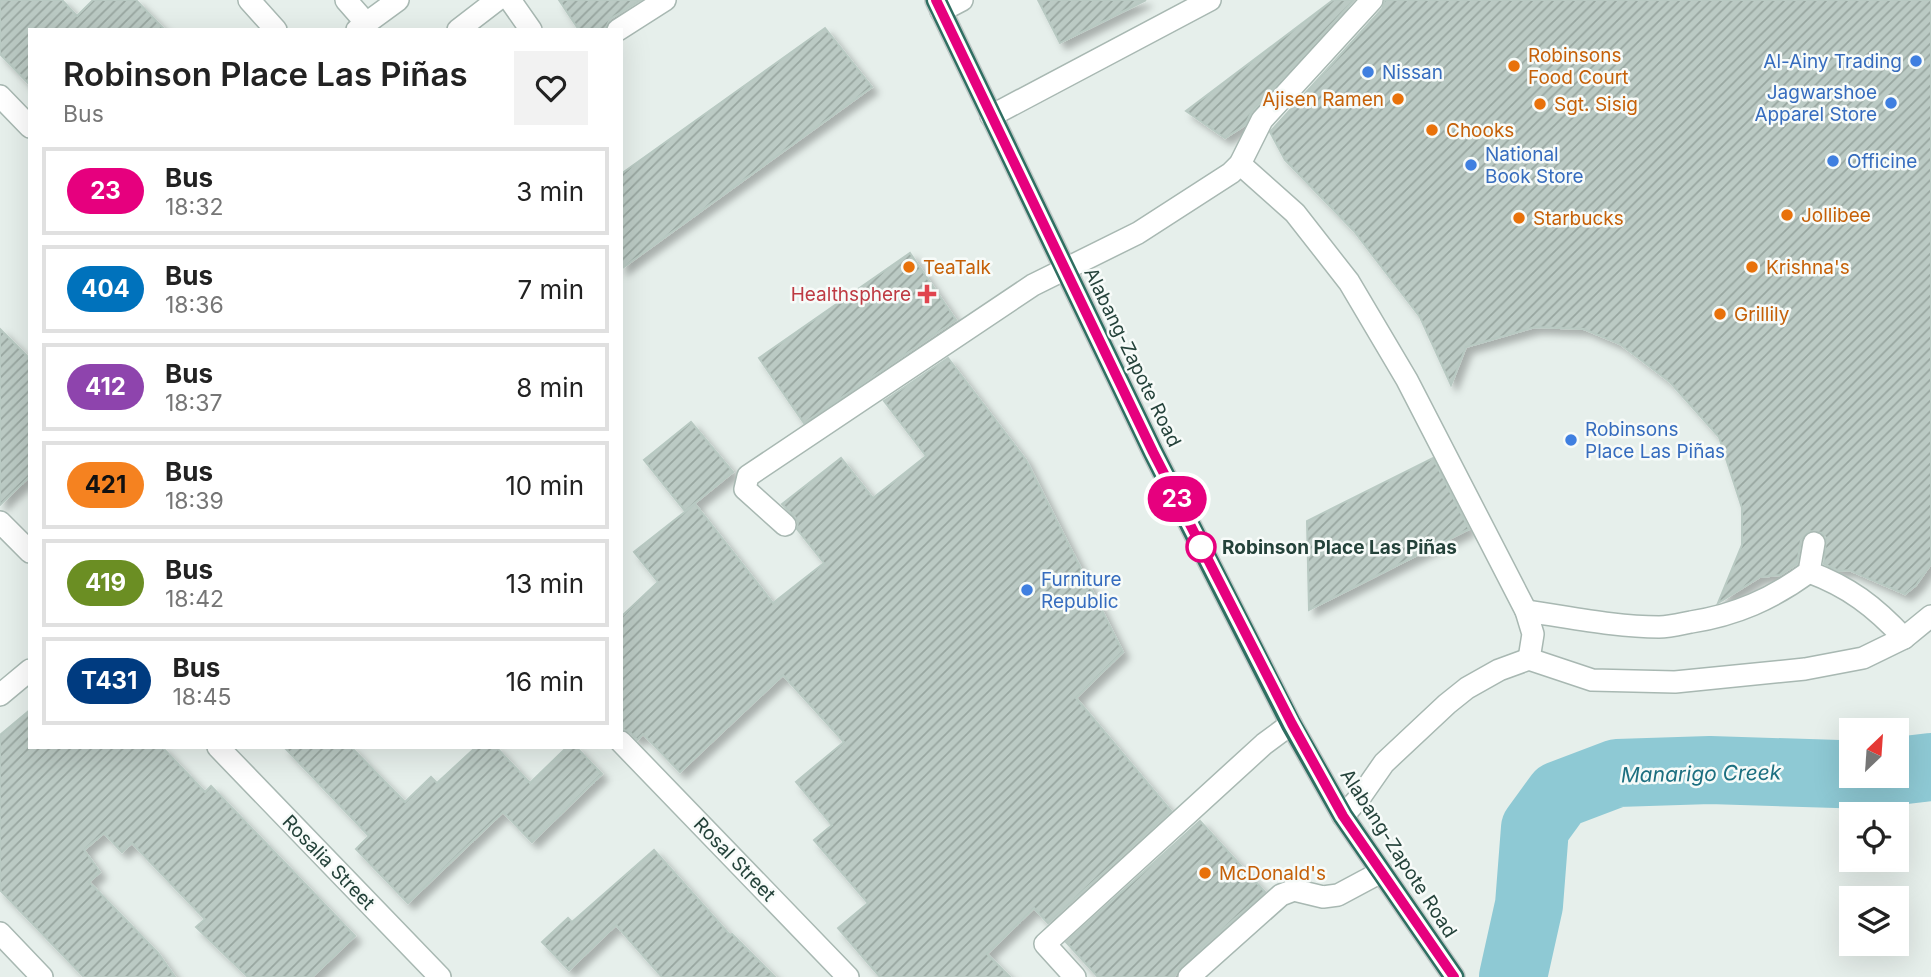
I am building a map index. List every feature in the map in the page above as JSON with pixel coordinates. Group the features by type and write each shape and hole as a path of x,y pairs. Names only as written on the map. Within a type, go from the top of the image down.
{"highway":[{"name":"Alabang-Zapote Road","path":"938,5 1153,452 1292,724 1343,816 1454,977"}],"street":[{"path":"249,0 274,28"},
{"path":"346,0 362,27 398,0"},
{"path":"461,28 497,0"},
{"path":"510,0 530,28"},
{"path":"621,28 665,0"},
{"path":"938,5 962,0"},
{"path":"992,116 1210,0"},
{"path":"785,525 745,489 748,476 1033,285 1138,233 1231,173 1240,164 1262,120 1371,0"},
{"path":"0,96 28,125"},
{"path":"1240,164 1295,213 1349,282 1407,380 1525,611 1533,634 1529,659"},
{"path":"0,522 28,550"},
{"path":"1525,611 1600,622 1661,627 1715,619 1756,606 1809,572 1814,543"},
{"path":"1809,572 1855,593 1879,611 1904,638"},
{"path":"1343,816 1384,763 1447,704 1488,676 1529,659 1592,680 1675,682 1805,669 1863,658 1904,638 1931,616"},
{"path":"0,695 28,672"},
{"path":"1075,977 1045,944 1264,744 1292,724"},
{"name":"Rosal Street","path":"623,744 848,977"},
{"name":"Rosalia Street","path":"220,749 440,977"},
{"path":"1189,977 1281,895 1294,890 1323,897 1338,895 1381,872"},
{"path":"0,933 42,977"}],"building":[{"path":"0,0 62,0 77,16 93,0 136,0 163,28 28,28 28,83 0,54"},
{"path":"559,0 641,0 610,19 606,28 578,28"},
{"path":"1038,0 1146,0 1060,43"},
{"path":"1333,0 1354,0 1252,111 1245,125 1225,138 1186,111"},
{"path":"1385,0 1931,0 1931,564 1916,585 1905,594 1849,570 1839,571 1824,564 1826,538 1822,533 1810,531 1801,540 1797,564 1780,575 1760,577 1718,603 1742,545 1742,508 1719,437 1670,382 1620,344 1584,329 1535,327 1466,347 1451,385 1420,317 1354,231 1285,160 1270,132 1382,9"},
{"path":"825,28 872,87 623,268 623,173"},
{"path":"910,253 956,320 804,423 759,358"},
{"path":"0,329 28,357 28,478 0,505"},
{"path":"948,358 1026,460 1123,652 1076,698 1171,811 1048,923 1034,908 987,954 1010,977 880,977 838,928 868,903 814,840 832,825 796,782 844,742 783,675 680,772 643,734 637,740 630,732 623,730 623,615 658,582 634,552 695,504 773,603 824,563 797,529 798,522 794,516 782,504 841,458 873,498 926,456 884,401"},
{"path":"691,422 733,472 685,511 644,460"},
{"path":"1433,458 1469,529 1309,610 1307,521"},
{"path":"28,712 28,749 164,749 205,792 211,786 355,936 312,977 248,977 196,927 205,919 132,843 122,852 104,833 84,850 100,872 89,882 158,953 175,977 84,977 0,890 0,735"},
{"path":"286,749 353,749 405,802 431,777 437,783 474,749 498,749 530,783 565,749 578,749 602,774 532,842 503,812 408,903 356,849 369,836"},
{"path":"1200,821 1265,892 1180,967 1174,977 1098,977 1066,942"},
{"path":"654,850 730,935 775,977 662,977 616,925 569,970 542,942 568,918 572,922"}],"waterway":[{"name":"Manarigo Creek","path":"1909,770 1931,767"},
{"name":"Manarigo Creek","path":"1513,977 1529,905 1535,828 1559,795 1617,773 1710,770 1839,774"}],"bus line":[{"name":"23","path":"936,0 1153,452 1292,724 1343,816 1454,977"}],"place":[{"name":"Al-Ainy Trading","path":"1916,61"},
{"name":"Robinsons Food Court","path":"1514,66"},
{"name":"Nissan","path":"1368,72"},
{"name":"Ajisen Ramen","path":"1398,99"},
{"name":"Jagwarshoe Apparel Store","path":"1891,103"},
{"name":"Sgt. Sisig","path":"1540,104"},
{"name":"Chooks","path":"1432,130"},
{"name":"Officine","path":"1833,161"},
{"name":"National Book Store","path":"1471,165"},
{"name":"Jollibee","path":"1787,215"},
{"name":"Starbucks","path":"1519,218"},
{"name":"TeaTalk","path":"909,267"},
{"name":"Krishna's","path":"1752,267"},
{"name":"Healthsphere","path":"927,294"},
{"name":"Grillily","path":"1720,314"},
{"name":"Robinsons Place Las Piñas","path":"1571,440"},
{"name":"Robinson Place Las Piñas","path":"1201,547"},
{"name":"Furniture Republic","path":"1027,590"},
{"name":"McDonald's","path":"1205,873"}]}
